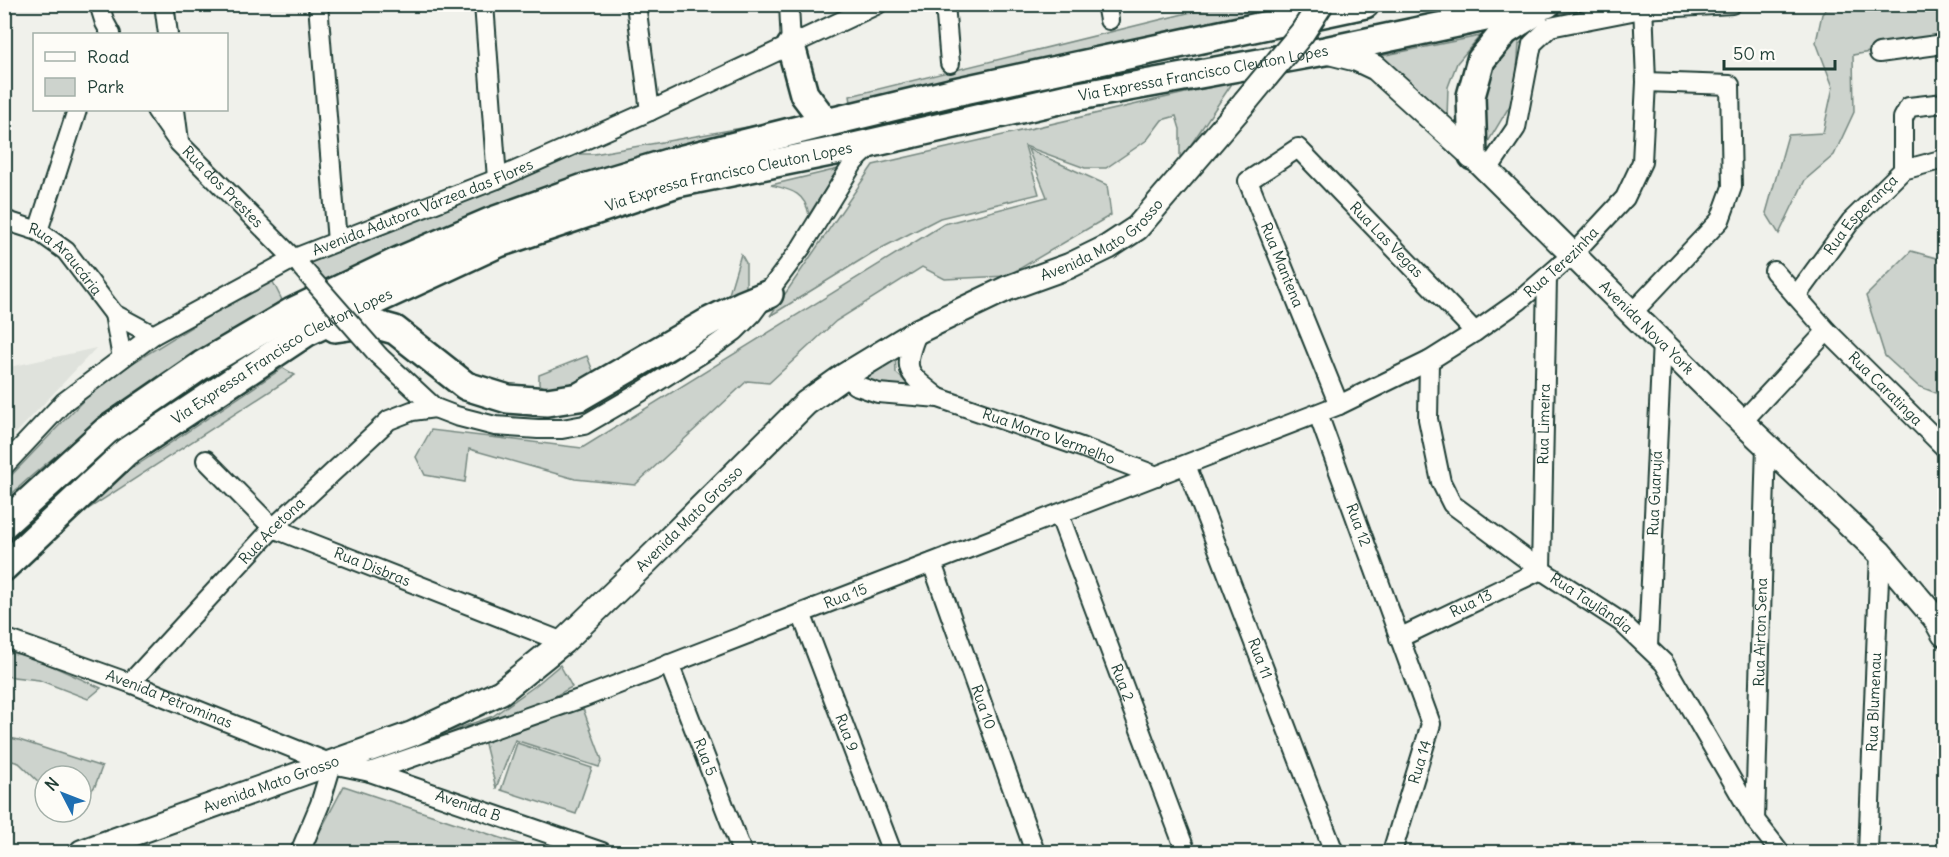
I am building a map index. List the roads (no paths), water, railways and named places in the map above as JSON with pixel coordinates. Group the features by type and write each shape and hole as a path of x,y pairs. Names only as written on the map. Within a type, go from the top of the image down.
{"highway":[{"name":"Via Expressa Francisco Cleuton Lopes","path":"4,524 106,430 202,365 292,312 399,261 490,222 573,192 670,162 826,123 960,91 1365,4"},
{"path":"1480,164 1472,96 1481,60 1505,31 1547,4"},
{"name":"Via Expressa Francisco Cleuton Lopes","path":"4,567 126,452 307,332 499,243 677,183 879,141 1068,98 1325,51 1547,4"},
{"path":"791,46 804,94 826,123"},
{"path":"307,332 370,323 395,330 466,386 508,399 547,402 579,397 710,321 769,294"}],"main road":[{"name":"Avenida Mato Grosso","path":"82,852 412,734 501,692 563,642 806,403 844,376 918,331 1008,288 1069,266 1108,247 1137,228 1302,33 1322,4"},
{"name":"Avenida Nova York","path":"1325,51 1357,59 1376,68 1480,164 1633,312 1742,422 1880,553 1935,618 1944,634"}],"street":[{"path":"99,4 106,31"},
{"path":"164,4 168,33"},
{"path":"318,4 337,242"},
{"path":"484,4 497,179"},
{"path":"636,4 650,111"},
{"path":"789,4 791,46"},
{"name":"Avenida Adutora Várzea das Flores","path":"4,466 64,402 153,335 337,242 497,179 650,111 878,4"},
{"path":"945,4 950,63"},
{"path":"1480,164 1516,128 1532,44 1550,27 1643,7 1732,4"},
{"name":"Rua Terezinha","path":"1317,414 1429,361 1475,332 1547,278 1626,198 1642,162 1646,82 1643,7"},
{"path":"1879,53 1944,44"},
{"path":"1633,312 1720,220 1732,187 1730,85 1646,82"},
{"path":"1903,170 1903,118 1909,107 1944,103"},
{"path":"38,231 77,111"},
{"name":"Rua dos Prestes","path":"157,111 179,143 298,263 379,356 435,408"},
{"path":"175,111 179,143"},
{"path":"435,408 495,426 562,429 584,425 641,392 735,331 769,294 855,162 879,141"},
{"name":"Rua Las Vegas","path":"1298,148 1475,332"},
{"name":"Rua Mantena","path":"1298,148 1248,181 1340,405"},
{"name":"Rua Esperança","path":"1796,296 1851,221 1903,170 1944,159"},
{"name":"Rua Araucária","path":"4,220 38,231 66,251 114,314 153,335"},
{"name":"Rua Caratinga","path":"1774,272 1827,331 1944,447"},
{"name":"Rua Limeira","path":"1541,570 1547,278"},
{"name":"Rua Araucária","path":"114,314 123,358"},
{"name":"Rua Morro Vermelho","path":"918,331 907,356 912,377 939,398"},
{"path":"1742,422 1827,331"},
{"name":"Rua Guarujá","path":"1648,646 1662,341"},
{"name":"Rua Taylândia","path":"1429,361 1428,419 1441,482 1452,504 1541,570 1621,622 1648,646 1664,663 1755,820 1780,852"},
{"name":"Rua Morro Vermelho","path":"844,376 855,385 878,393 939,398 1157,476"},
{"name":"Rua Acetona","path":"130,682 273,528 389,420 412,411 435,408"},
{"name":"Rua 15","path":"370,772 585,697 1317,414"},
{"name":"Rua 12","path":"1317,414 1399,638"},
{"name":"Rua Airton Sena","path":"1755,820 1767,445"},
{"name":"Rua Disbras","path":"206,460 273,528 563,642"},
{"name":"Rua 11","path":"1186,465 1334,852"},
{"name":"Rua 2","path":"1059,514 1186,852"},
{"name":"Rua Blumenau","path":"1868,852 1880,553"},
{"name":"Rua 10","path":"932,563 1035,852"},
{"name":"Rua 13","path":"1399,638 1541,570"},
{"name":"Rua 9","path":"801,614 892,852"},
{"name":"Avenida Petrominas","path":"4,638 130,682 332,764"},
{"name":"Rua 14","path":"1392,852 1431,724 1399,638"},
{"name":"Rua 5","path":"669,664 742,852"},
{"path":"300,852 320,804 332,764"},
{"name":"Avenida B","path":"332,764 370,772 602,852"}]}
